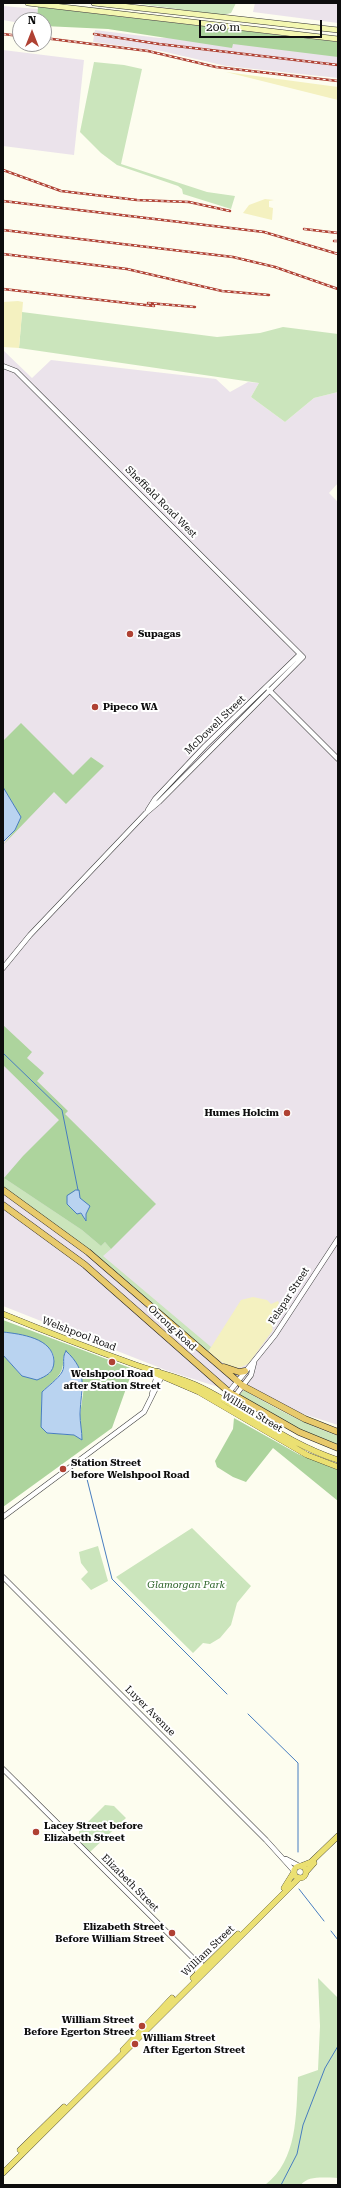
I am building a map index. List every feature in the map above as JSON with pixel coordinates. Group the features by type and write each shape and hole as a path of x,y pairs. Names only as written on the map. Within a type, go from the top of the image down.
{"highway":[{"name":"Orrong Road","path":"3,1190 88,1252 240,1384 305,1419 338,1432"},
{"name":"Orrong Road","path":"3,1205 85,1265 229,1392 299,1432 338,1448"},
{"path":"214,1362 232,1371 245,1371"}],"main road":[{"path":"28,3 338,39"},
{"path":"94,3 338,30"},
{"name":"Welshpool Road","path":"3,1314 160,1374"},
{"name":"William Street","path":"160,1374 201,1388 283,1436 310,1450 338,1460"},
{"name":"William Street","path":"160,1374 199,1392 307,1455 338,1467"},
{"path":"338,1836 311,1862 300,1866 306,1872 338,1841"},
{"name":"William Street","path":"3,2168 33,2136 286,1886 294,1872 300,1866"},
{"path":"294,1872 299,1878"},
{"name":"William Street","path":"3,2173 157,2023 201,1969 225,1952 299,1878 304,1876 306,1872"},
{"path":"217,1954 239,1938"},
{"name":"William Street","path":"130,2040 157,2023"},
{"path":"58,2118 64,2121"},
{"name":"William Street","path":"33,2136 58,2118"}],"street":[{"name":"Sheffield Road West","path":"3,366 16,371 302,655"},
{"name":"McDowell Street","path":"3,968 30,934 146,813 155,799 165,788 302,655"},
{"path":"268,689 338,760"},
{"name":"Felspar Street","path":"235,1396 245,1371 254,1363 338,1239"},
{"name":"Felspar Street","path":"229,1392 251,1375 254,1363"},
{"path":"3,1517 140,1415 146,1408 160,1374"},
{"name":"Luyer Avenue","path":"3,1577 284,1858 294,1872"},
{"name":"Elizabeth Street","path":"3,1769 193,1958 201,1969"},
{"name":"Luyer Avenue","path":"284,1858 300,1866"}],"shaded area":[{"path":"255,3 338,3 338,23 253,12"},
{"path":"3,6 38,9 38,12 12,12 12,22 3,20"},
{"path":"95,30 159,38 243,36 338,45 338,78 226,66 161,51 93,42"},
{"path":"3,50 84,60 74,155 3,146"},
{"path":"3,350 32,378 51,360 216,379 230,392 248,382 259,383 251,397 285,422 314,398 338,392 338,483 329,493 338,502 338,1425 168,1371 3,1306"}],"green space":[{"path":"132,3 236,3 231,13 223,15"},
{"path":"38,7 338,42 338,57 233,44 232,48 108,29 52,26 52,12 38,12"},
{"path":"94,62 124,65 142,69 121,164 207,192 235,196 231,209 183,194 182,189 178,186 117,165 101,153 80,132"},
{"path":"22,312 217,337 260,333 283,327 338,334 338,392 314,398 285,422 251,397 259,383 19,348"},
{"path":"21,723 73,775 91,757 104,766 66,804 54,792 3,845 15,830 21,817 3,787 3,741"},
{"path":"3,1025 32,1052 27,1058 44,1073 37,1081 68,1111 65,1114 156,1204 111,1249 105,1242 101,1246 82,1230 4,1178 23,1156 59,1120 3,1065","holes":["79,1191 80,1198 87,1205 85,1221 84,1217 75,1212 73,1208"]},
{"path":"4,1178 82,1230 101,1246 105,1242 111,1249 103,1256 211,1347 208,1352 89,1249 3,1187"},
{"path":"3,1320 133,1369 112,1428 3,1507 3,1355 22,1376 49,1374 54,1364 54,1355 49,1348 42,1343 22,1336 3,1332","holes":["63,1356 84,1387 80,1415 82,1439 74,1435 47,1433 41,1417 42,1392 61,1372"]},
{"path":"244,1390 290,1415 338,1436 338,1446 291,1426 239,1395"},
{"path":"234,1418 298,1454 338,1470 338,1501 273,1448 246,1482 233,1477 217,1467 215,1461 233,1429"},
{"name":"Glamorgan Park","path":"192,1528 251,1586 237,1603 231,1625 220,1638 210,1644 203,1643 193,1653 116,1577"},
{"path":"98,1546 108,1581 91,1590 81,1579 88,1572 81,1563 79,1552"},
{"path":"105,1805 114,1806 126,1818 90,1852 79,1841 79,1831"},
{"path":"318,1978 338,1998 338,2178 313,2178 301,2185 265,2185 276,2175 284,2163 289,2150 293,2136 297,2106 298,2077 318,2070 320,2026"}],"sand":[{"path":"226,72 338,87 338,100"},
{"path":"265,199 274,200 269,201 269,207 273,208 272,220 243,213 249,205"},
{"path":"3,302 23,302 19,348 3,347"},
{"path":"253,1297 267,1300 271,1304 278,1301 278,1316 272,1328 273,1330 249,1363 238,1368 222,1363 208,1352 241,1300"}],"water":[{"path":"3,787 21,817 15,830 3,842"},
{"path":"76,1190 79,1190 80,1198 90,1206 86,1214 86,1221 81,1213 77,1214 67,1204 67,1196"},
{"path":"3,1332 27,1336 42,1342 52,1353 54,1365 51,1371 37,1380 22,1376 3,1355"},
{"path":"66,1351 78,1366 81,1373 82,1388 80,1414 82,1440 74,1435 47,1433 41,1427 42,1392 62,1372"}],"waterway":[{"path":"3,1053 62,1110 78,1190"},
{"path":"85,1471 112,1579 227,1694"},
{"path":"248,1714 298,1763 298,1852"},
{"path":"299,1889 324,1921"},
{"path":"331,1931 338,1940"},
{"path":"281,2185 297,2154 303,2125 325,2068 338,2046"}],"railway":[{"path":"3,34 12,35"},
{"path":"94,34 159,44 338,65"},
{"path":"52,39 148,51 216,67 338,81"},
{"path":"3,170 61,191 137,200 189,202 230,211"},
{"path":"3,201 264,232 338,254"},
{"path":"304,229 338,233"},
{"path":"3,230 233,257 275,267 338,289"},
{"path":"3,254 127,269 222,291 269,295"},
{"path":"3,289 154,306"},
{"path":"148,303 195,307"}],"place":[{"name":"Supagas","path":"130,634"},
{"name":"Pipeco WA","path":"95,707"},
{"name":"Humes Holcim","path":"287,1113"},
{"name":"Welshpool Road after Station Street","path":"112,1362"},
{"name":"Station Street before Welshpool Road","path":"63,1469"},
{"name":"Lacey Street before Elizabeth Street","path":"36,1832"},
{"name":"Elizabeth Street Before William Street","path":"172,1933"},
{"name":"William Street Before Egerton Street","path":"142,2026"},
{"name":"William Street After Egerton Street","path":"135,2044"}]}
